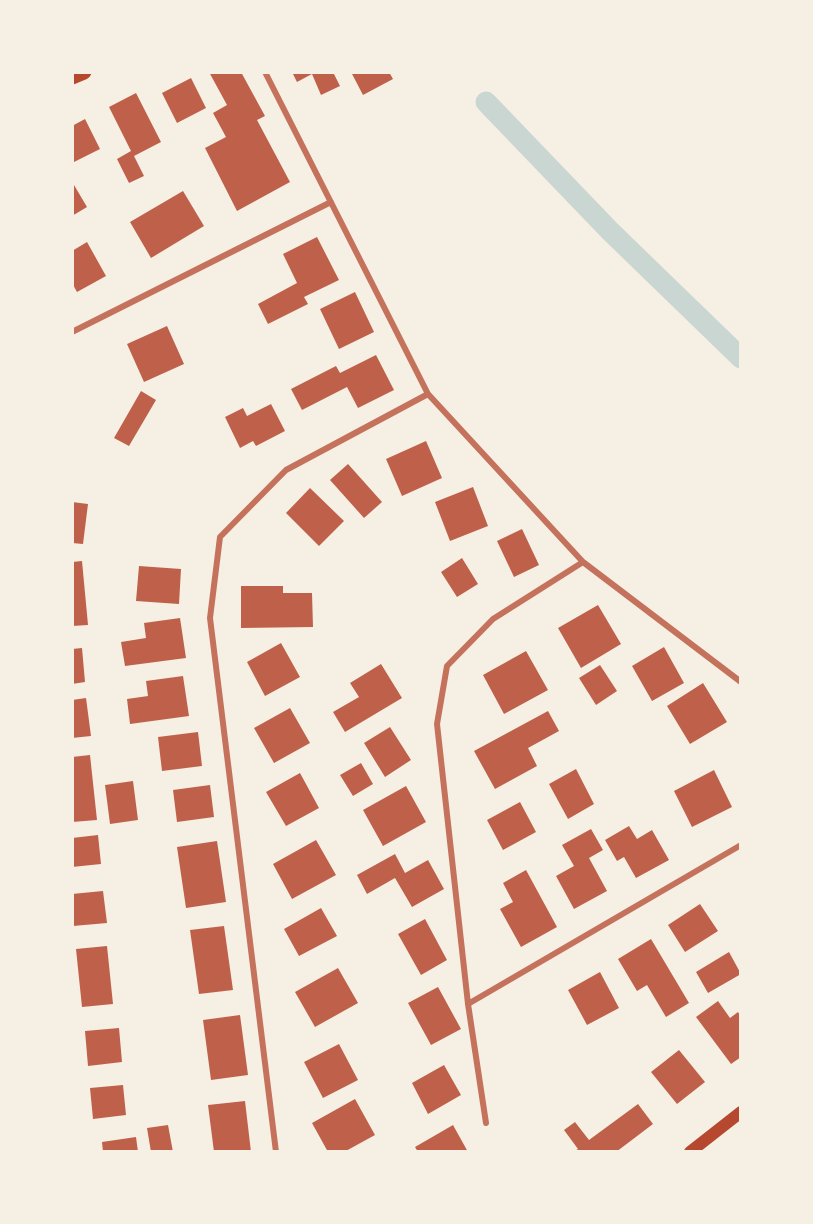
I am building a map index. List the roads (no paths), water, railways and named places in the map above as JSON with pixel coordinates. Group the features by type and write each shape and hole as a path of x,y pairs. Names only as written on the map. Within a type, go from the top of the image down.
{"main road":[{"path":"72,77 84,72"},
{"path":"690,1152 741,1112"}],"street":[{"path":"265,72 428,394 583,562 741,682"},
{"path":"72,332 331,202"},
{"path":"276,1152 210,618 220,537 286,470 428,394"},
{"path":"486,1123 468,1004 437,724 447,666 493,620 583,562"},
{"path":"468,1004 741,845"}],"waterway":[{"path":"486,102 610,231 741,358"}]}
